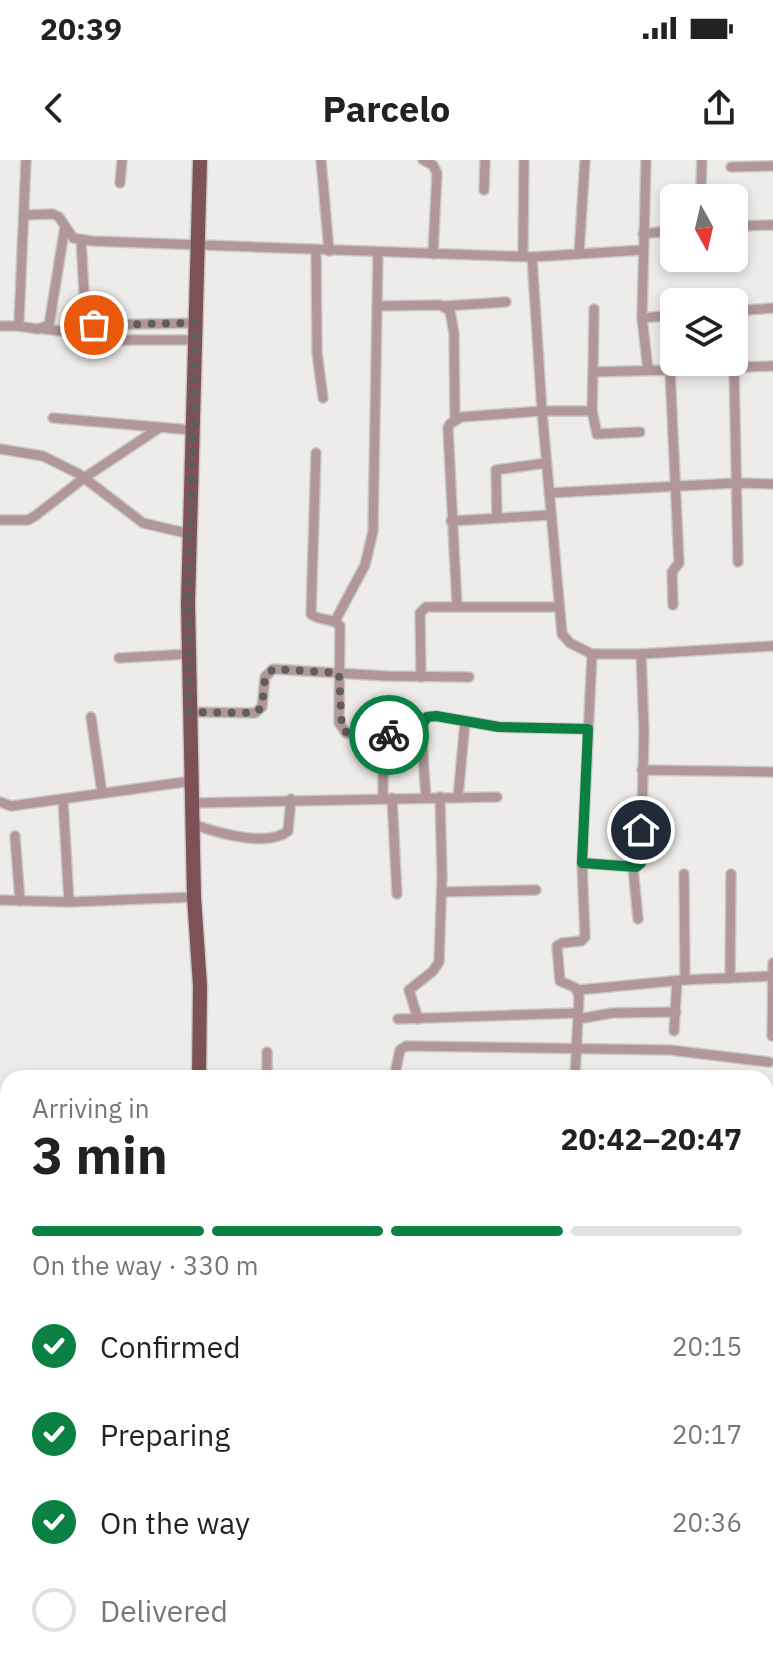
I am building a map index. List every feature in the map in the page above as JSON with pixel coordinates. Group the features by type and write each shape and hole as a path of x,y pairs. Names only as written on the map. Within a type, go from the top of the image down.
{"main road":[{"path":"199,1070 200,986 194,897 189,654 200,160"}],"street":[{"path":"18,326 26,160"},
{"path":"120,183 122,160"},
{"path":"321,160 329,251"},
{"path":"423,160 433,165 437,173 433,254"},
{"path":"484,190 485,160"},
{"path":"524,160 528,256 560,629 565,639 592,654 773,646"},
{"path":"579,254 585,160"},
{"path":"646,160 642,318 648,370"},
{"path":"701,184 702,160"},
{"path":"731,167 773,166"},
{"path":"24,215 53,214 59,217 69,234 81,240 316,251 528,256 642,250"},
{"path":"748,226 773,225"},
{"path":"44,329 51,319 65,226"},
{"path":"643,234 660,232"},
{"path":"81,240 86,327"},
{"path":"316,251 317,353 323,398"},
{"path":"335,621 365,565 373,531 378,253"},
{"path":"377,306 506,302"},
{"path":"445,306 452,316 454,333 455,419 448,428 457,606"},
{"path":"748,310 773,308"},
{"path":"594,309 592,411 597,434 640,432"},
{"path":"642,318 660,316"},
{"path":"0,326 68,332 123,323 196,323"},
{"path":"108,340 195,340"},
{"path":"748,367 773,366"},
{"path":"593,372 660,370"},
{"path":"670,376 679,563 672,572 673,605"},
{"path":"734,376 738,562"},
{"path":"455,419 542,411 592,411"},
{"path":"53,418 192,430"},
{"path":"0,520 28,520 159,428"},
{"path":"0,449 43,456 84,478 143,523 190,534"},
{"path":"316,453 311,611 317,619 335,621"},
{"path":"497,518 496,470 546,463"},
{"path":"549,493 737,483 773,484"},
{"path":"451,521 551,515"},
{"path":"421,677 422,609 431,606 559,607"},
{"path":"335,621 341,631 339,673 342,730 381,738 385,746 397,894"},
{"path":"119,658 189,654"},
{"path":"592,654 582,863 585,937 581,941 557,946 560,981 578,990 681,980 773,976"},
{"path":"582,863 633,867 641,863 644,731 641,654"},
{"path":"190,712 255,713 262,707 265,677 273,669 469,677"},
{"path":"91,717 102,793"},
{"path":"426,798 421,728 427,717 516,728 588,729"},
{"path":"458,797 465,722"},
{"path":"375,736 421,728"},
{"path":"642,770 773,772"},
{"path":"0,802 11,806 192,781"},
{"path":"418,1019 409,990 433,971 439,962 442,892 440,797"},
{"path":"192,803 497,797"},
{"path":"63,799 69,902"},
{"path":"192,824 246,838 282,836 288,831 291,799"},
{"path":"15,836 20,901"},
{"path":"633,867 638,919"},
{"path":"674,1031 681,980 684,874"},
{"path":"730,978 731,874"},
{"path":"442,892 536,890"},
{"path":"0,900 69,902 194,897"},
{"path":"772,1036 773,963"},
{"path":"576,1070 578,990"},
{"path":"398,1019 676,1012"},
{"path":"396,1070 400,1050 406,1046 670,1050 769,1062"},
{"path":"267,1052 267,1070"}],"way so far":[{"path":"94,325 196,323 188,604 190,712 255,713 262,707 265,677 273,669 339,673 339,723 342,730 351,734 389,735"}],"route":[{"path":"389,735 415,731 431,716 499,727 588,729 582,863 636,867 641,863 641,830"}]}
